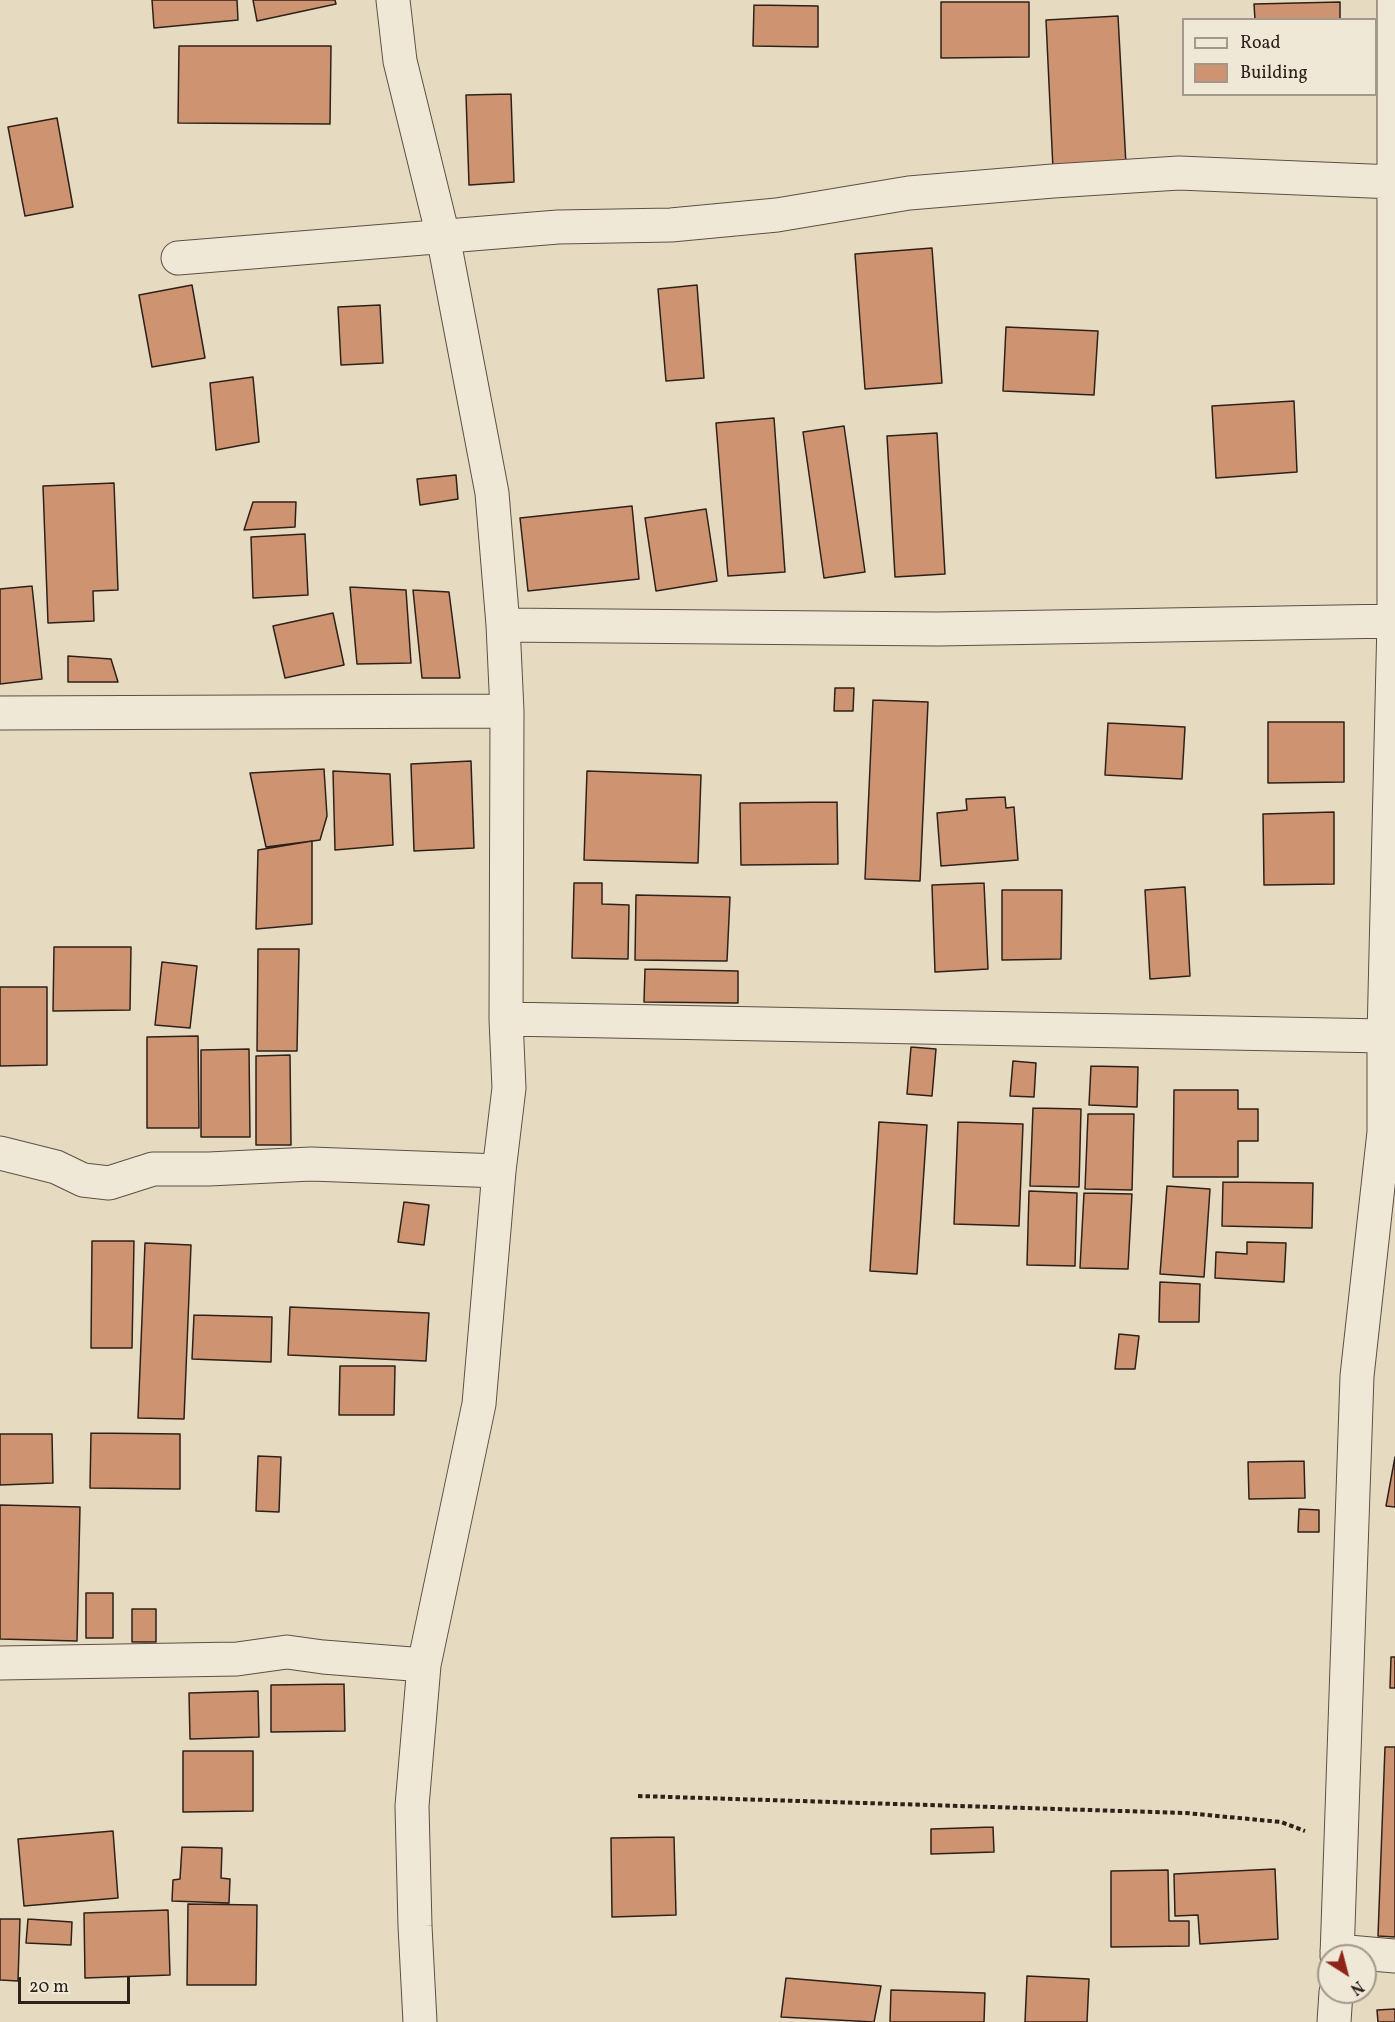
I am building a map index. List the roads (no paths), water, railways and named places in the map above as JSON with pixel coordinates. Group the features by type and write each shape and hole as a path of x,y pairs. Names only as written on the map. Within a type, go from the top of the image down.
{"street":[{"path":"393,0 400,61 443,236 492,493 507,711 506,1018 508,1088 479,1404 424,1665 411,1806 420,2022"},
{"path":"1337,1944 1357,1376 1390,1132 1384,1036 1394,621 1394,0"},
{"path":"178,258 558,227 671,225 777,215 909,193 1179,173 1394,182"},
{"path":"502,625 938,629 1394,621"},
{"path":"0,713 507,711"},
{"path":"506,1018 1384,1036"},
{"path":"0,1153 56,1167 83,1180 109,1183 153,1169 311,1164 499,1172"},
{"path":"0,1663 237,1659 287,1652 424,1665"},
{"path":"1377,1955 1395,1956"},
{"path":"1334,2022 1335,2004"}]}
